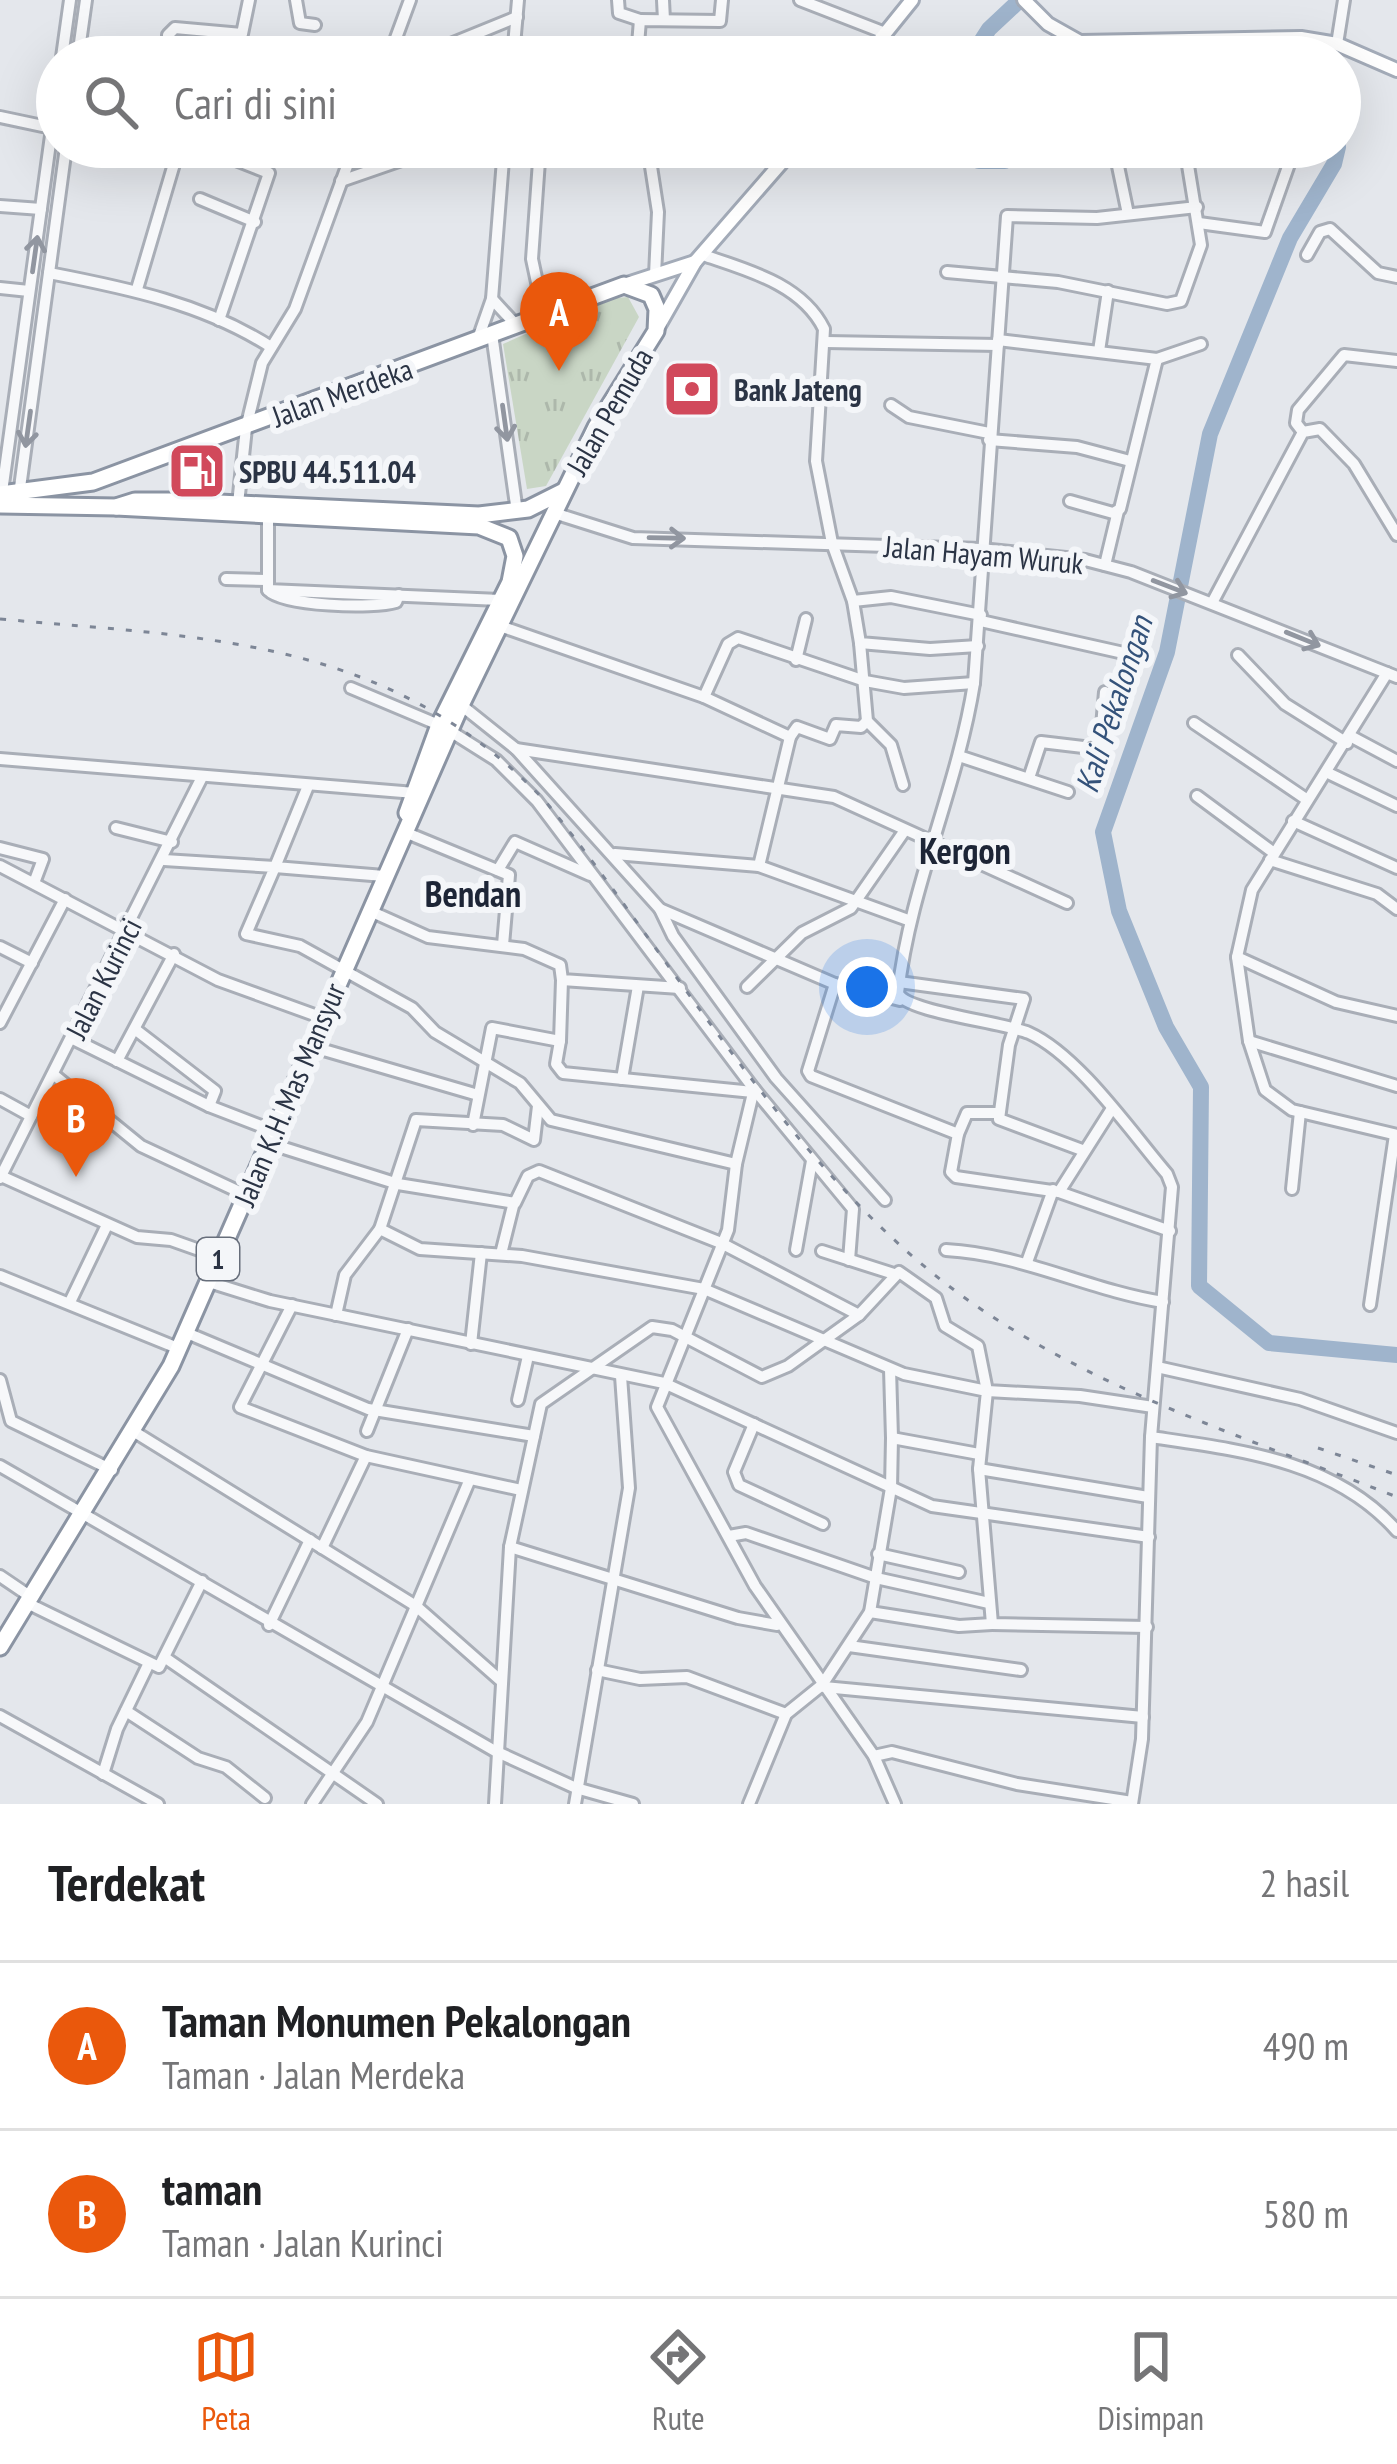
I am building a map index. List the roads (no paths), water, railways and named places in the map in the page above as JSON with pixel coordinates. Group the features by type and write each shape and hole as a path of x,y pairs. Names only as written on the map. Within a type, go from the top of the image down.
{"highway":[{"name":"Jalan Merdeka","path":"9,502 106,477 246,428 624,285"},
{"path":"624,285 651,295 657,309 656,331"},
{"name":"Jalan Pemuda","path":"564,491 656,331"},
{"path":"106,477 99,494 110,507"},
{"name":"1","path":"1,494 9,502 268,518 449,519 517,512 564,491"},
{"name":"Jalan K.H. Mas Mansyur","path":"444,728 500,626 564,491"},
{"name":"1","path":"110,507 135,501 238,504 449,519"},
{"name":"Jalan K.H. Mas Mansyur","path":"397,850 444,728 513,572 513,546 496,529 449,519"},
{"name":"Jalan K.H. Mas Mansyur","path":"0,1647 112,1471 183,1341 320,1018 407,833 418,794"}],"main road":[{"path":"883,36 912,0"},
{"path":"1024,0 1066,36"},
{"path":"1361,54 1397,70"},
{"path":"656,331 699,258 777,168"},
{"path":"624,285 699,258"}],"street":[{"path":"65,36 70,0"},
{"path":"81,36 86,0"},
{"path":"173,36 175,28 242,34 249,0"},
{"path":"296,0 300,23 315,26"},
{"path":"397,36 410,0"},
{"path":"515,36 518,0"},
{"path":"618,0 619,13 640,20 720,20 722,0"},
{"path":"663,0 664,20"},
{"path":"800,0 885,33"},
{"path":"1338,36 1344,0"},
{"path":"471,36 517,17"},
{"path":"637,36 640,20"},
{"path":"0,117 36,125"},
{"path":"1,494 47,168"},
{"path":"9,502 63,168"},
{"path":"137,290 172,168"},
{"path":"219,320 269,173 262,168"},
{"path":"238,504 257,378 295,309 346,168"},
{"path":"341,181 375,168"},
{"path":"502,168 485,337 517,512"},
{"path":"538,168 532,259 544,314"},
{"path":"652,168 658,212 655,275"},
{"path":"1118,168 1128,214"},
{"path":"947,272 1108,290 1167,304 1180,301 1198,262 1199,223 1189,168"},
{"path":"1199,223 1265,232 1288,168"},
{"path":"200,199 255,222"},
{"path":"0,206 41,209"},
{"path":"900,1000 908,920 962,757 974,683 989,436 1012,212 1080,218 1197,207"},
{"path":"1307,255 1320,232 1330,229 1378,273 1397,277"},
{"path":"699,258 759,274 815,309 826,342 817,461 832,544 854,601 865,681 866,721 861,728 836,725 830,740 797,728 790,737 759,866"},
{"path":"49,273 137,290 219,320 272,347"},
{"path":"0,288 29,291"},
{"path":"1100,351 1108,290"},
{"path":"492,299 516,325"},
{"path":"826,342 998,343 1157,359 1201,344"},
{"path":"1303,432 1296,423 1298,410 1344,355 1397,361"},
{"path":"1105,565 1157,359"},
{"path":"0,366 19,368"},
{"path":"891,405 909,417 989,436 1077,447 1130,461"},
{"path":"1303,432 1320,429 1340,448 1397,535"},
{"path":"1210,603 1303,432"},
{"path":"1070,501 1118,511"},
{"name":"Jalan Hayam Wuruk","path":"554,513 633,538 981,548 1105,565 1392,675"},
{"path":"267,585 268,518"},
{"path":"226,579 500,600"},
{"path":"854,601 891,597 1128,654"},
{"path":"796,660 806,619"},
{"path":"500,626 704,697 790,737"},
{"path":"704,697 734,638 865,681 904,688 974,683"},
{"path":"860,643 930,649 978,646"},
{"path":"1238,655 1286,704 1397,761"},
{"path":"1370,1305 1396,1135 1300,1112 1265,1090 1249,1041 1237,957 1248,899 1306,799 1392,675"},
{"path":"351,688 444,728 519,780 753,1091 853,1209 849,1260"},
{"path":"1029,778 1041,742 1100,749 1105,692"},
{"path":"460,705 516,749 615,854 660,910 673,936 776,1078 885,1200"},
{"path":"866,721 891,745 903,785"},
{"path":"1194,723 1306,799"},
{"path":"516,749 845,800 903,833 1067,903"},
{"path":"962,757 1068,792"},
{"path":"0,759 418,794"},
{"path":"1326,772 1397,806"},
{"name":"Jalan Kurinci","path":"0,1177 202,777"},
{"path":"308,786 246,934 288,941 412,1008 435,1032 520,1084 538,1106 567,1125 736,1165"},
{"path":"1197,796 1272,856 1377,894 1397,909"},
{"path":"1293,821 1397,868"},
{"path":"116,828 172,842"},
{"path":"407,833 512,880 503,945"},
{"path":"747,987 802,933 843,915 903,833"},
{"path":"498,870 515,842 594,876"},
{"path":"0,848 43,859 34,884"},
{"path":"615,854 759,866 908,920"},
{"path":"164,860 384,877"},
{"path":"0,866 257,997 320,1018"},
{"path":"0,1023 64,899"},
{"path":"660,910 835,984 1014,1028 1051,1046 1167,1174 1172,1187 1151,1437 1143,1718 1132,1803 1017,1784 892,1752 874,1756"},
{"path":"370,911 428,937 503,945 555,960 562,980 556,1064 563,1073 753,1091"},
{"path":"0,947 32,963"},
{"path":"117,1061 174,954"},
{"path":"1237,957 1336,1002 1397,1016"},
{"path":"562,980 680,988"},
{"path":"899,982 1024,999 1014,1028 1001,1121 1082,1150"},
{"path":"835,984 808,1073 958,1134"},
{"path":"622,1079 638,986"},
{"path":"473,1126 495,1027 560,1041"},
{"path":"136,1030 215,1091 208,1106"},
{"path":"71,1038 271,1137 398,1184 514,1202"},
{"path":"1249,1041 1397,1086"},
{"path":"310,1046 429,1085 478,1095"},
{"path":"54,1075 141,1146 246,1196"},
{"path":"753,1091 736,1165 730,1224 664,1384 658,1413 779,1625 874,1756 895,1804"},
{"path":"0,1099 32,1116"},
{"path":"1000,1104 969,1112 958,1134 951,1172 956,1177 1056,1191 1170,1231"},
{"path":"336,1315 345,1275 380,1229 416,1120 503,1125 534,1140 538,1106"},
{"path":"1027,1262 1056,1191 1111,1110"},
{"path":"1292,1189 1300,1112"},
{"path":"796,1250 812,1161"},
{"path":"501,1254 514,1202 528,1176 539,1171 722,1244 859,1315"},
{"path":"0,1177 107,1225 219,1257"},
{"path":"70,1302 107,1225"},
{"path":"380,1229 420,1249 501,1254 704,1289 890,1369 987,1391 1080,1396 1154,1407"},
{"path":"946,1250 1027,1262 1105,1291 1163,1302"},
{"path":"822,1251 902,1273 934,1295 945,1326 978,1346 987,1371 979,1469 992,1624"},
{"path":"471,1344 481,1253"},
{"path":"494,1804 510,1547 541,1404 652,1327 684,1336 763,1377 825,1342 859,1315 894,1274"},
{"path":"0,1276 183,1341 266,1362 376,1412 534,1436"},
{"path":"209,1282 336,1315 664,1384 932,1506 1149,1537"},
{"path":"292,1305 240,1407 366,1456 521,1490"},
{"path":"367,1431 407,1329"},
{"path":"518,1400 528,1356"},
{"path":"1157,1367 1300,1399 1397,1433"},
{"path":"749,1804 786,1714 823,1686 870,1612 891,1488 890,1369"},
{"path":"575,1804 631,1470 621,1376"},
{"path":"0,1380 10,1420 112,1471"},
{"path":"754,1424 734,1472 739,1485 824,1524"},
{"path":"134,1431 416,1606 500,1680"},
{"path":"1151,1437 1290,1464 1367,1499 1397,1531"},
{"path":"892,1438 979,1454"},
{"path":"322,1548 366,1456"},
{"path":"0,1466 81,1517 202,1580 268,1625 495,1751 576,1788 633,1804"},
{"path":"979,1469 1148,1497"},
{"path":"313,1804 367,1722 470,1479"},
{"path":"729,1536 746,1533 876,1578 989,1604"},
{"path":"268,1625 310,1540"},
{"path":"510,1547 738,1618 779,1625"},
{"path":"878,1554 958,1572"},
{"path":"0,1576 29,1600 159,1667 167,1659 202,1580"},
{"path":"870,1612 959,1625 1147,1627"},
{"path":"849,1646 1021,1670"},
{"path":"167,1659 377,1804"},
{"path":"103,1774 149,1664"},
{"path":"597,1670 640,1678 687,1677 786,1714"},
{"path":"823,1686 1143,1718"},
{"path":"126,1711 198,1758 226,1767 265,1798"},
{"path":"0,1716 158,1804"},
{"path":"122,1804 129,1790"}],"waterway":[{"name":"Kali Pekalongan","path":"984,36 1020,0"},
{"name":"Kali Pekalongan","path":"1332,168 1290,238 1210,434 1167,652 1103,832 1119,911 1166,1027 1201,1087 1199,1286 1269,1343 1397,1355"}],"railway":[{"path":"0,619 224,642 293,656 360,677 425,707 487,748 546,802 797,1136 911,1255 1024,1336 1127,1390 1397,1497"},
{"path":"1318,1448 1397,1475"}],"place":[{"name":"Taman Monumen Pekalongan","path":"559,371"},
{"name":"Bank Jateng","path":"692,389"},
{"name":"SPBU 44.511.04","path":"197,471"},
{"name":"taman","path":"76,1177"}],"district":[{"name":"Kergon","path":"965,850"},
{"name":"Bendan","path":"473,893"}]}
